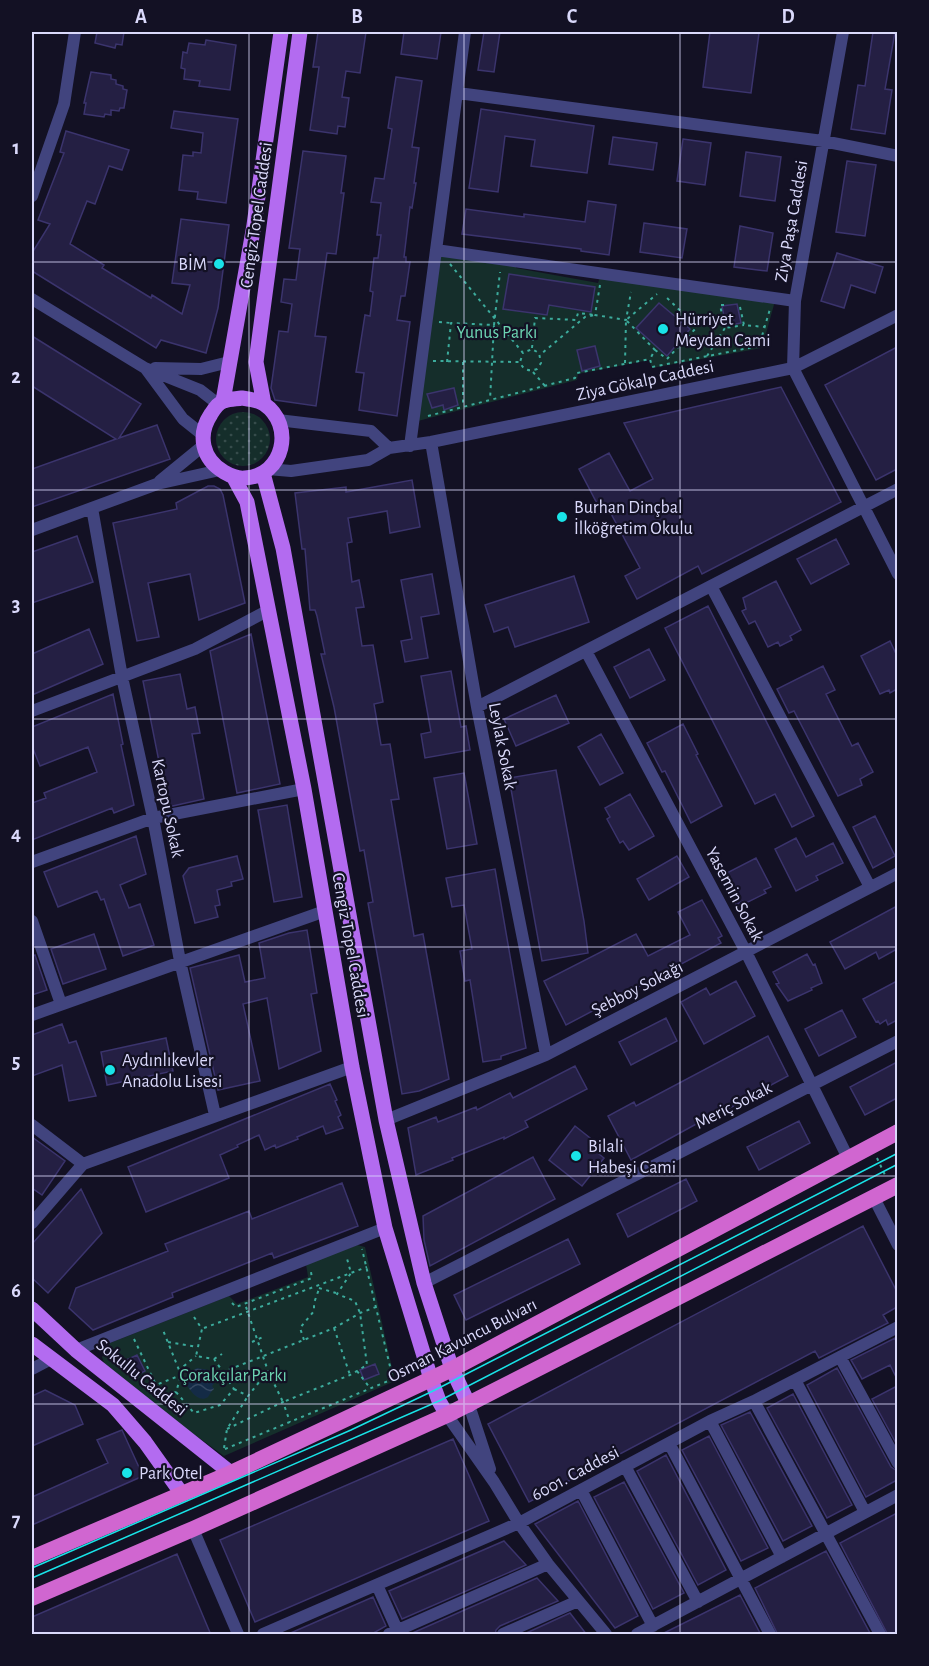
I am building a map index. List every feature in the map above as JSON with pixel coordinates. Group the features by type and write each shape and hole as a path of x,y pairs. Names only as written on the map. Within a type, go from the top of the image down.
{"highway":[{"name":"Osman Kavuncu Bulvarı","path":"32,1558 231,1473 452,1370 897,1132"},
{"path":"32,1598 469,1405 895,1187"}],"main road":[{"name":"Cengiz Topel Caddesi","path":"220,403 239,318 281,32"},
{"name":"Cengiz Topel Caddesi","path":"264,404 256,362 300,32"},
{"path":"242,398 264,404 278,420 282,429 282,447 279,455 266,471 252,478 234,478 220,470 207,457 203,440 206,422 220,403 242,398"},
{"name":"Cengiz Topel Caddesi","path":"266,471 386,1120 424,1283 452,1370 469,1405"},
{"name":"Cengiz Topel Caddesi","path":"234,478 248,502 304,789 352,1067 385,1228 431,1379 447,1415"},
{"name":"Sokullu Caddesi","path":"32,1309 76,1350 231,1473"},
{"path":"32,1344 113,1405 145,1442 182,1494"}],"street":[{"path":"32,196 64,105 75,32"},
{"path":"410,446 465,32"},
{"name":"Ziya Paşa Caddesi","path":"843,32 795,301 793,368 897,574"},
{"path":"458,93 824,141 897,156"},
{"path":"436,249 795,301"},
{"path":"32,299 145,368 200,390 220,403"},
{"name":"Ziya Gökalp Caddesi","path":"266,471 291,471 368,460 389,448 431,442 793,368 897,315"},
{"path":"145,368 201,369 229,362"},
{"path":"145,368 183,419 203,440 157,484"},
{"path":"278,420 370,431 389,448"},
{"name":"Leylak Sokak","path":"431,442 477,707 546,1055"},
{"path":"32,530 157,484 220,470"},
{"path":"477,707 897,489"},
{"name":"Kartopu Sokak","path":"92,508 122,677 214,1115"},
{"path":"711,586 870,887"},
{"path":"32,711 195,649 269,610"},
{"name":"Yasemin Sokak","path":"586,651 746,951 848,1158"},
{"path":"32,862 153,818 304,789"},
{"name":"Şebboy Sokağı","path":"386,1120 546,1055 897,873"},
{"path":"32,1014 325,910"},
{"path":"32,921 61,1004"},
{"name":"Meriç Sokak","path":"424,1283 897,1041"},
{"path":"32,1224 83,1164 352,1067"},
{"path":"32,1125 83,1164"},
{"path":"874,1198 897,1245"},
{"path":"76,1350 385,1228"},
{"name":"6001. Caddesi","path":"262,1635 519,1523 710,1421 754,1401 897,1327"},
{"path":"840,1357 897,1463"},
{"path":"32,1369 51,1359"},
{"path":"795,1380 866,1512"},
{"path":"754,1401 880,1635"},
{"path":"469,1405 494,1482"},
{"path":"447,1415 548,1564 606,1635"},
{"path":"710,1421 782,1557"},
{"path":"669,1443 770,1635"},
{"path":"625,1466 698,1602"},
{"path":"580,1490 653,1626"},
{"path":"637,1635 897,1495"},
{"path":"193,1528 238,1635"},
{"path":"377,1585 395,1633 548,1564"},
{"path":"503,1635 578,1601"}],"path":[{"path":"449,263 523,352"},
{"path":"490,400 494,325 501,263"},
{"path":"595,315 600,285"},
{"path":"532,349 535,318 576,320 578,313 626,320 667,359 697,327 660,291 626,320"},
{"path":"625,363 626,320 631,292"},
{"path":"738,302 744,325"},
{"path":"707,356 725,328 720,305 729,304"},
{"path":"655,350 650,359 652,367 759,346 772,304"},
{"path":"540,355 585,317 595,315"},
{"path":"434,322 494,325"},
{"path":"447,362 451,323"},
{"path":"725,328 744,325 765,327"},
{"path":"523,352 532,349"},
{"path":"532,349 540,355 541,363 537,369 532,371"},
{"path":"520,362 523,352"},
{"path":"421,418 575,378 577,374 650,359"},
{"path":"429,361 520,362"},
{"path":"463,362 464,407"},
{"path":"520,362 524,368 532,371 545,386"},
{"path":"871,1146 895,1187"},
{"path":"268,1371 226,1429 224,1448 226,1450 393,1378 362,1248 346,1254 351,1273 337,1294"},
{"path":"228,1298 236,1307 312,1278 309,1266"},
{"path":"202,1329 367,1267"},
{"path":"226,1429 283,1402 350,1376 367,1365 360,1313 355,1301 318,1287"},
{"path":"304,1340 300,1328 314,1311 318,1287"},
{"path":"245,1304 268,1371 290,1422"},
{"path":"223,1372 334,1328 376,1307"},
{"path":"176,1392 184,1366 196,1356 202,1329 191,1312"},
{"path":"161,1324 181,1375"},
{"path":"334,1328 350,1376"},
{"path":"252,1342 265,1336"},
{"path":"133,1337 156,1385"},
{"path":"168,1342 198,1347"},
{"path":"283,1342 285,1348"},
{"path":"196,1356 214,1359 222,1354"},
{"path":"214,1359 234,1389 248,1396"},
{"path":"357,1371 370,1388"},
{"path":"137,1383 156,1385 181,1375"},
{"path":"176,1392 194,1413 220,1405 234,1389"},
{"path":"154,1400 176,1392"}],"green space":[{"name":"Yunus Parkı","path":"439,252 516,262 516,268 598,283 601,274 775,301 762,348 652,368 649,360 578,374 577,380 418,421"},
{"path":"238,412 248,412 258,416 266,424 270,439 266,454 258,462 248,466 238,466 228,462 220,454 216,444 216,434 220,424 228,416"},
{"name":"Çorakçılar Parkı","path":"357,1245 365,1247 395,1381 224,1456 107,1371 102,1357 110,1343 229,1296 237,1304 308,1277 306,1264"}],"water":[{"path":"197,1368 209,1370 216,1381 212,1386 214,1389 204,1399 197,1397 185,1381 188,1373"}],"building":[{"path":"97,32 124,32 122,45 116,44 115,48 95,43"},
{"path":"318,32 366,32 360,73 346,71 342,97 349,98 345,127 338,126 337,134 310,130 319,67 313,67"},
{"path":"404,32 441,32 437,59 401,54"},
{"path":"484,32 500,32 494,72 478,70"},
{"path":"710,32 759,33 751,93 703,87"},
{"path":"873,32 895,32 885,89 892,90 885,134 851,129 858,85 865,86"},
{"path":"206,40 236,45 230,90 199,86 200,81 184,79 185,69 181,68 183,52 187,53 189,43 205,45"},
{"path":"91,72 111,75 111,79 116,80 116,84 127,90 124,108 120,108 119,111 111,110 111,115 105,114 104,117 84,114 86,103 84,103"},
{"path":"396,77 422,81 412,147 419,148 414,183 416,183 412,208 410,207 404,257 406,257 406,262 410,262 405,296 401,296 397,320 410,322 397,416 359,410 364,373 356,372 365,315 370,316 374,258 378,258 381,235 377,235 381,203 371,202 375,178 384,179 392,129 388,128"},
{"path":"481,109 594,126 587,173 531,166 535,140 505,136 498,192 469,188"},
{"path":"174,111 238,119 226,203 197,199 198,192 179,190 183,155 193,156 193,152 201,153 203,133 171,128"},
{"path":"66,131 129,150 122,170 109,166 95,204 87,201 70,244 104,265 102,268 151,298 152,295 182,314 190,285 172,283 181,219 229,225 218,308 206,353 161,340 156,348 32,271 32,253 50,224 38,220 64,153 60,152"},
{"path":"613,137 657,143 653,170 609,164"},
{"path":"683,139 711,143 705,185 677,181"},
{"path":"303,151 346,156 336,254 327,253 315,336 326,337 316,406 275,400 271,388 279,331 288,332 292,304 281,302 284,279 296,280 300,249 289,248"},
{"path":"746,152 781,157 775,201 740,196"},
{"path":"847,161 876,165 865,236 836,232"},
{"path":"588,201 616,205 609,255 581,251 581,249 462,234 466,209 585,222"},
{"path":"644,223 687,229 682,258 640,252"},
{"path":"740,226 773,233 767,271 734,267"},
{"path":"837,253 883,267 875,293 851,285 844,308 821,301"},
{"path":"509,274 595,287 591,312 549,305 547,315 503,309"},
{"name":"Hürriyet Meydan Cami","path":"659,303 690,329 667,356 636,328"},
{"path":"737,304 741,323 726,326 722,306"},
{"path":"32,336 141,404 119,438 157,425 170,459 32,507 32,469 116,439 32,386"},
{"path":"595,346 600,366 582,371 577,350"},
{"path":"897,347 897,469 876,480 825,385"},
{"path":"781,387 841,502 702,574 698,566 637,599 625,576 640,568 609,510 602,513 579,469 609,453 630,491 653,479 624,423"},
{"path":"454,388 458,405 444,410 443,405 432,408 427,394"},
{"path":"412,480 420,527 390,533 387,511 348,518 352,542 347,543 352,582 359,580 364,607 356,608 362,646 373,645 383,702 374,704 381,745 390,744 399,799 391,800 414,936 423,934 449,1079 419,1091 402,1094 368,903 373,902 364,850 360,851 334,707 321,654 325,654 317,616 315,610 310,610 305,549 302,549 295,493 346,487 346,492"},
{"path":"208,486 220,489 223,495 245,603 199,620 190,574 148,583 159,637 137,641 113,523 177,509 176,503"},
{"path":"77,536 93,582 32,603 32,552"},
{"path":"836,539 849,564 811,584 797,559"},
{"path":"432,574 439,614 421,617 428,658 405,662 401,641 412,639 401,580"},
{"path":"574,576 589,622 515,647 508,627 494,632 485,605"},
{"path":"776,581 801,630 790,636 792,640 780,646 778,642 768,647 755,621 749,624 742,611 746,609 743,598"},
{"path":"708,606 814,816 792,827 775,794 755,804 665,628"},
{"path":"89,629 103,664 32,695 32,654"},
{"path":"251,634 280,784 237,793 210,651"},
{"path":"890,641 897,656 897,689 890,693 889,690 880,694 861,656"},
{"path":"649,649 665,680 630,698 614,667"},
{"path":"823,666 835,690 826,694 852,746 858,743 873,772 860,779 862,785 838,796 794,711 789,713 777,689"},
{"path":"451,671 461,727 466,726 470,750 425,758 421,734 431,732 421,676"},
{"path":"180,674 187,709 195,707 200,733 192,734 204,799 168,807 143,681"},
{"path":"113,694 134,805 114,813 112,808 32,840 32,803 46,798 44,793 97,772 88,747 40,766 32,746 32,727"},
{"path":"556,695 569,723 516,746 504,719"},
{"path":"683,724 722,806 691,823 665,771 662,772 647,743"},
{"path":"601,734 623,773 600,785 578,747"},
{"path":"556,770 588,953 542,961 509,778"},
{"path":"464,773 477,844 447,849 434,778"},
{"path":"630,794 654,836 629,850 623,841 620,843 607,819 610,817 605,808"},
{"path":"287,805 302,897 274,902 258,810"},
{"path":"875,816 895,856 873,868 853,827"},
{"path":"136,836 146,874 120,885 129,908 140,904 154,945 123,956 104,899 101,900 97,891 58,907 44,872"},
{"path":"796,838 806,857 833,843 843,863 816,876 818,880 796,891 775,849"},
{"path":"237,856 243,879 231,882 232,886 217,890 220,905 215,906 218,917 195,923 183,876 189,868"},
{"path":"677,856 689,877 649,900 637,879"},
{"path":"756,858 771,887 764,890 766,893 744,904 743,901 736,905 721,876"},
{"path":"495,869 526,1048 501,1056 501,1059 483,1062 470,980 465,981 460,951 472,949 464,905 452,907 446,878"},
{"path":"702,900 722,936 718,938 721,943 566,1025 544,981 636,934 648,956 690,935 678,912"},
{"path":"897,906 897,949 879,959 876,952 845,969 830,942"},
{"path":"307,930 317,993 311,994 321,1051 279,1069 267,998 243,1004 260,1081 218,1090 190,968 239,955 245,982 265,978 259,943 289,933"},
{"path":"94,934 106,969 63,984 51,949"},
{"path":"807,954 813,965 815,964 822,983 788,1001 776,984 779,983 773,972"},
{"path":"35,955 47,990 32,995 32,956"},
{"path":"736,981 755,1016 704,1044 681,1002 706,988 710,995"},
{"path":"897,981 897,1020 888,1025 886,1020 880,1024 876,1022 863,999"},
{"path":"842,1010 856,1037 819,1056 805,1029"},
{"path":"666,1018 677,1041 631,1065 619,1042"},
{"path":"62,1024 69,1043 76,1041 96,1096 69,1101 62,1065 32,1076 32,1035"},
{"path":"768,1036 788,1076 758,1092 759,1094 698,1123 631,1160 608,1116 634,1102 636,1106"},
{"path":"166,1038 173,1071 107,1085 101,1052"},
{"path":"897,1062 897,1098 865,1115 850,1087"},
{"path":"575,1066 587,1089 525,1121 528,1127 416,1175 408,1128 436,1117 438,1122 476,1107 477,1110 510,1093 513,1098"},
{"path":"330,1084 337,1100 335,1101 341,1115 338,1117 343,1128 326,1134 323,1126 297,1137 298,1139 265,1150 259,1135 220,1155 229,1178 146,1212 128,1167"},
{"path":"799,1121 810,1143 759,1170 747,1147"},
{"name":"Bilali Habeşi Cami","path":"575,1126 604,1149 599,1154 604,1158 582,1186 549,1160"},
{"path":"32,1137 65,1161 42,1195 32,1188"},
{"path":"533,1157 555,1199 430,1266 424,1240 423,1216"},
{"path":"686,1179 697,1201 628,1237 617,1214"},
{"path":"342,1183 358,1226 274,1258 272,1253 172,1293 173,1297 93,1330 69,1308 76,1288 168,1251 165,1244 249,1211 252,1219"},
{"path":"81,1189 102,1233 48,1293 32,1278 32,1244"},
{"path":"863,1226 897,1292 897,1307 883,1315 888,1323 819,1358 815,1351 529,1502 488,1424"},
{"path":"568,1239 580,1264 466,1320 454,1295"},
{"path":"895,1338 897,1379 890,1365 862,1379 851,1360"},
{"path":"137,1355 145,1371 134,1377 126,1360"},
{"path":"375,1364 379,1374 364,1380 360,1370"},
{"path":"837,1368 891,1467 897,1471 897,1480 866,1497 807,1385"},
{"path":"897,1386 897,1445 872,1399"},
{"path":"45,1390 75,1405 83,1424 32,1446 32,1396"},
{"path":"793,1394 852,1505 827,1518 767,1408"},
{"path":"750,1412 812,1526 783,1541 721,1425"},
{"path":"122,1430 143,1476 32,1525 32,1497 108,1463 97,1440"},
{"path":"709,1436 768,1548 741,1561 682,1450"},
{"path":"453,1439 489,1521 255,1622 220,1540"},
{"path":"666,1455 726,1570 698,1585 637,1471"},
{"path":"624,1482 684,1593 653,1609 594,1497"},
{"path":"578,1501 638,1616 615,1628 535,1524"},
{"path":"897,1513 897,1635 888,1635 840,1543"},
{"path":"504,1541 526,1565 402,1619 389,1591"},
{"path":"826,1551 871,1635 778,1635 755,1588"},
{"path":"177,1554 211,1635 32,1635 32,1617"},
{"path":"537,1578 558,1601 500,1626 495,1635 408,1635"},
{"path":"740,1595 761,1635 660,1635"},
{"path":"373,1597 386,1626 370,1635 286,1635"},
{"path":"570,1613 587,1635 522,1635"}],"tram line":[{"path":"32,1568 351,1430 435,1390 898,1153"},
{"path":"32,1578 439,1401 898,1164"}],"place":[{"name":"BİM","path":"219,264"},
{"name":"Hürriyet Meydan Cami","path":"663,329"},
{"name":"Burhan Dinçbal İlköğretim Okulu","path":"562,517"},
{"name":"Aydınlıkevler Anadolu Lisesi","path":"110,1070"},
{"name":"Bilali Habeşi Cami","path":"576,1156"},
{"name":"Park Otel","path":"127,1473"}]}
